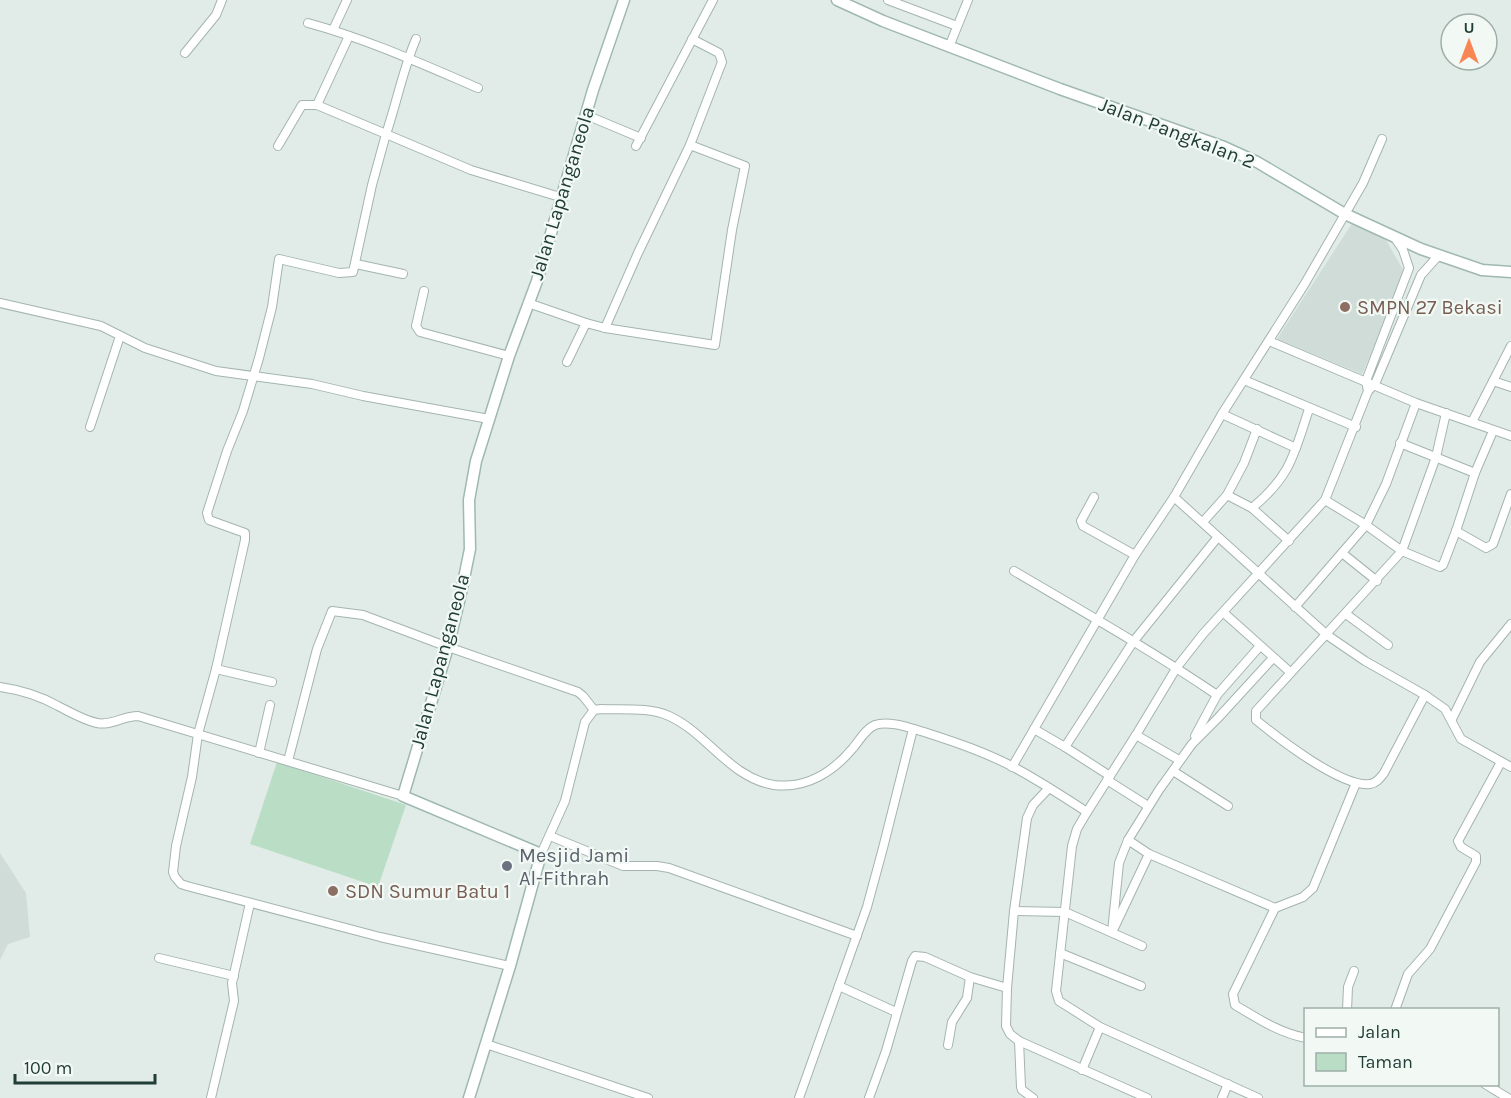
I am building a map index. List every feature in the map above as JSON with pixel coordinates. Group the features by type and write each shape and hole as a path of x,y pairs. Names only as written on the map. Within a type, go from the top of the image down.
{"street":[{"path":"185,53 216,15 222,0"},
{"path":"333,30 347,0"},
{"name":"Jalan Lapanganeola","path":"403,795 448,647 470,549 468,509 472,476 509,356 537,281 560,197 624,0"},
{"path":"636,146 713,0"},
{"name":"Jalan Pangkalan 2","path":"837,0 883,21 1070,93 1224,147 1257,162 1345,214 1439,255 1482,270 1511,272"},
{"path":"888,0 957,26"},
{"path":"949,46 968,0"},
{"path":"308,23 408,57 478,88"},
{"path":"317,105 349,36"},
{"path":"416,39 408,57 372,185 353,272 348,273 279,259 267,331 243,411 207,513 209,520 241,531 245,533 245,536 216,669 198,734 173,872 181,884 380,937 510,966"},
{"path":"605,328 690,145 722,62 719,53 692,39"},
{"path":"278,146 302,105 317,105 471,170 560,197"},
{"path":"586,115 641,138"},
{"path":"1012,767 1135,555 1174,497 1222,414 1304,285 1364,183 1382,139"},
{"path":"528,303 605,328 715,345 732,230 745,166 690,145"},
{"path":"1368,391 1366,381 1409,272 1403,250 1392,234"},
{"path":"1258,1098 1100,1027 1059,1001 1057,997 1060,953 1074,837 1176,667 1203,634 1224,614 1325,500 1356,427 1368,391 1375,384 1421,275 1439,255"},
{"path":"356,264 403,274"},
{"path":"1409,272 1421,275"},
{"path":"424,291 416,326 420,332 509,356"},
{"path":"0,303 101,326 145,348 216,371 312,384 363,396 489,419"},
{"path":"567,362 586,323"},
{"path":"90,428 120,336"},
{"path":"1269,341 1416,403 1511,436"},
{"path":"1472,422 1511,346"},
{"path":"1244,380 1356,427"},
{"path":"1493,381 1511,387"},
{"path":"1295,606 1366,525 1386,484 1416,403"},
{"path":"1252,508 1264,499 1289,468 1309,409"},
{"path":"1425,695 1379,780 1371,784 1356,783 1296,752 1256,720 1256,711 1402,551 1436,457 1446,412"},
{"path":"1222,414 1296,448"},
{"path":"1203,522 1227,495 1244,463 1257,429"},
{"path":"1325,500 1402,551 1440,567 1443,565 1493,430"},
{"path":"1400,443 1475,474"},
{"path":"1456,531 1486,548 1490,547 1511,494"},
{"path":"1227,495 1252,508 1289,541"},
{"path":"1094,497 1081,521 1083,526 1135,555"},
{"path":"1174,497 1326,635 1445,709 1452,719 1454,730 1461,739 1511,767"},
{"path":"1065,747 1133,642 1217,537"},
{"path":"1342,553 1377,581"},
{"path":"1014,571 1098,619 1217,695"},
{"path":"288,761 317,649 332,611 363,615 578,692 594,710"},
{"path":"1224,614 1290,672"},
{"path":"1346,614 1388,645"},
{"path":"1452,719 1480,662 1511,624"},
{"path":"1192,744 1217,695 1260,646"},
{"path":"1112,932 1119,863 1128,840 1179,760 1273,658"},
{"path":"216,669 272,682"},
{"path":"0,687 16,689 42,698 95,723 105,724 121,718 138,716 403,795 542,854"},
{"path":"259,753 270,705"},
{"path":"469,1098 542,854 569,788 585,722 594,710 665,714 684,724 739,770 765,782 782,785 802,784 826,772 842,760 873,726 887,724 913,729 962,744 1012,767 1087,812"},
{"path":"800,1098 857,936 884,848 913,729"},
{"path":"1034,729 1065,747 1148,806"},
{"path":"1136,735 1179,760"},
{"path":"1396,1008 1408,974 1430,949 1476,862 1476,856 1461,846 1458,841 1501,762"},
{"path":"1173,771 1228,806"},
{"path":"1304,1038 1268,1025 1235,1005 1233,993 1275,908 1309,894 1313,888 1356,783"},
{"path":"1049,788 1033,805 1028,818 1014,911 1006,1026 1010,1034 1019,1041 1147,1098"},
{"path":"550,836 623,866 669,868 857,936"},
{"path":"1128,840 1149,854 1275,908"},
{"path":"1112,932 1149,854"},
{"path":"211,1098 235,997 232,983 250,903"},
{"path":"1014,911 1065,912 1142,946"},
{"path":"1060,953 1141,986"},
{"path":"869,1098 878,1079 896,1012 915,956 925,957 970,977 1007,988"},
{"path":"159,958 234,976"},
{"path":"1347,1008 1348,987 1354,971"},
{"path":"948,1044 952,1022 967,998 970,977"},
{"path":"839,986 896,1012"},
{"path":"1082,1070 1100,1027"},
{"path":"1019,1041 1021,1087 1033,1098"},
{"path":"486,1044 648,1098"},
{"path":"1222,1098 1228,1084"},
{"path":"1489,1086 1510,1098"}],"shaded area":[{"name":"SMPN 27 Bekasi","path":"1353,222 1383,235 1406,275 1362,374 1277,339"},
{"path":"0,853 26,893 30,937 8,944 0,960"}],"green space":[{"path":"277,762 406,805 378,887 250,844"}],"place":[{"name":"SMPN 27 Bekasi","path":"1345,307"},
{"name":"Mesjid Jami Al-Fithrah","path":"507,866"},
{"name":"SDN Sumur Batu 1","path":"333,891"}]}
